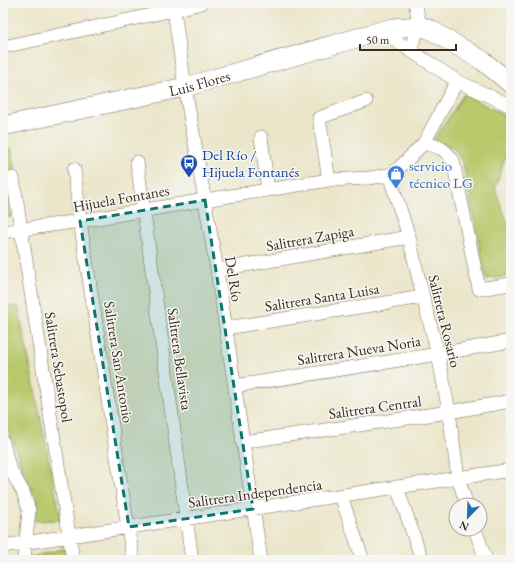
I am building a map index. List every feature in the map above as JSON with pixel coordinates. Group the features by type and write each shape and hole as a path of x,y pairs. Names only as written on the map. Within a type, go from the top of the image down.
{"main road":[{"name":"Luis Flores","path":"3,126 185,88 386,30 420,26"},
{"path":"420,26 431,30 483,61 511,84"}],"street":[{"path":"3,47 174,7 201,3"},
{"path":"409,50 420,26 415,3"},
{"name":"Del Río","path":"174,7 185,88 217,270 261,560"},
{"path":"386,30 409,50 457,81 511,106"},
{"path":"389,175 398,169 424,143 457,81"},
{"path":"329,180 318,118 366,101"},
{"path":"260,137 268,190"},
{"path":"424,143 439,146 453,161 479,289 511,284"},
{"name":"Salitrera Bellavista","path":"137,162 192,560"},
{"name":"Salitrera San Antonio","path":"74,169 80,221 133,560"},
{"name":"Hijuela Fontanes","path":"3,232 80,221 329,180 369,178 389,175"},
{"name":"Salitrera Rosario","path":"389,175 409,237 438,354 449,412 458,478 464,497"},
{"name":"Salitrera Sebastopol","path":"13,178 73,560"},
{"name":"Salitrera Zapiga","path":"217,270 409,237"},
{"name":"Salitrera Santa Luisa","path":"226,328 423,297"},
{"name":"Salitrera Nueva Noria","path":"235,386 511,341"},
{"name":"Salitrera Central","path":"242,442 449,412 511,401"},
{"path":"3,442 6,468 23,492 29,510 24,560"},
{"name":"Salitrera Independencia","path":"3,546 511,470"},
{"path":"397,487 422,560"},
{"path":"341,496 363,560"},
{"path":"478,537 486,560"}],"highlighted area":[{"path":"205,200 253,509 129,527 80,221"}],"green space":[{"path":"464,94 511,119 511,143 495,189 511,232 511,276 486,279 463,164 455,149 434,140"},
{"path":"11,148 16,170 6,172 11,217 3,218 3,150"},
{"path":"18,306 61,520 35,521 38,502 22,469 14,443 5,423 3,422 3,307"},
{"path":"70,547 72,560 24,560 24,559"}],"place":[{"name":"Del Río / Hijuela Fontanés","path":"189,178"},
{"name":"servicio técnico LG","path":"396,189"}]}
